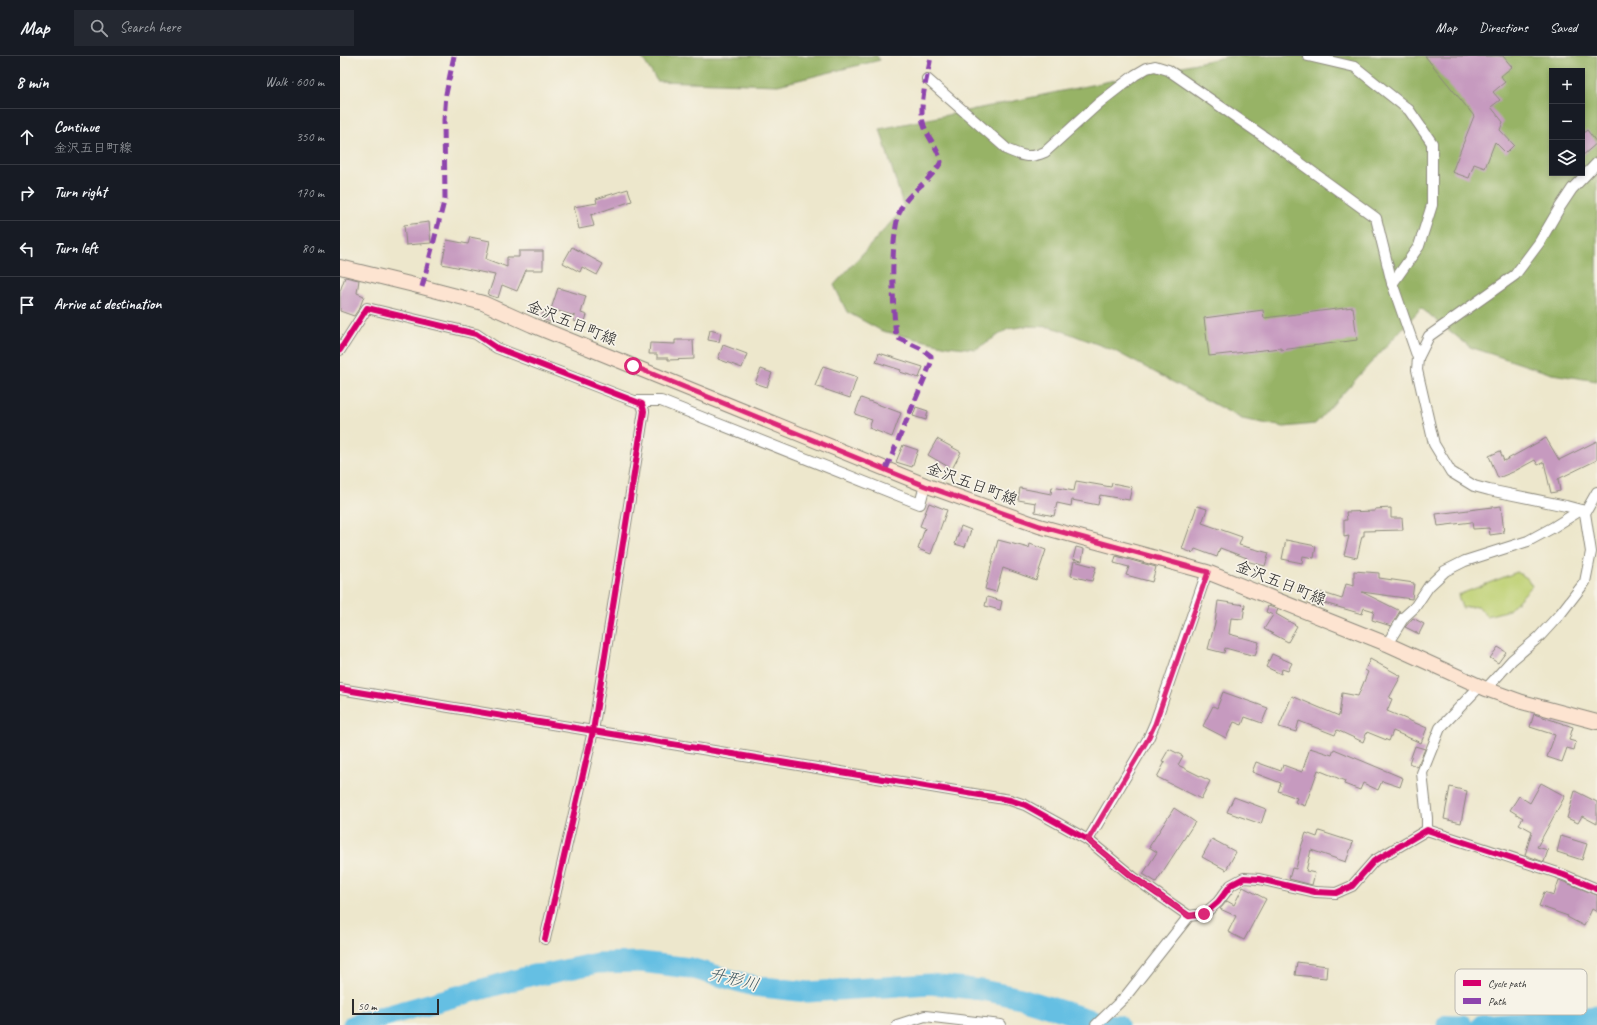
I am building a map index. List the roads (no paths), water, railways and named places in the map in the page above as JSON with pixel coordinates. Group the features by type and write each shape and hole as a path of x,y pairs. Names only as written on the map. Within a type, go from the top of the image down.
{"main road":[{"name":"金沢五日町線","path":"340,267 483,304 925,486 1040,526 1208,572 1386,644 1483,688 1522,702 1597,722"}],"street":[{"path":"1308,56 1355,67 1409,110 1432,143 1432,205 1419,246 1392,284"},
{"path":"927,79 1008,150 1023,156 1035,157 1045,152 1099,103 1135,75 1147,68 1156,66 1168,70 1266,138 1376,218 1392,284 1418,358"},
{"path":"1583,511 1474,486 1451,472 1434,444 1417,370 1418,358 1429,336 1515,276 1539,243 1572,189 1597,163"},
{"path":"340,350 367,308 476,334 497,348 642,404 644,411 593,731 545,939"},
{"path":"636,401 660,401 920,504 925,486"},
{"path":"1386,644 1404,617 1415,607 1429,586 1445,571 1465,561 1528,540 1552,528 1583,511 1597,492"},
{"path":"1427,830 1422,773 1440,728 1512,660 1539,637 1561,613 1585,582 1590,552 1583,511"},
{"path":"1088,840 1148,739 1155,724 1208,572"},
{"path":"340,689 1010,800 1024,805 1088,840 1138,881 1189,916 1204,914 1218,902 1231,885 1244,878 1259,879 1315,892 1336,893 1352,886 1374,861 1427,830 1564,875 1597,889"},
{"path":"1096,1025 1125,997 1189,916"},
{"path":"897,1025 925,1016 1001,1025"}],"waterway":[{"name":"升形川","path":"353,1025 533,975 546,974 597,963 640,962 690,968 754,986 808,992 930,984 982,990 1021,998 1104,1024 1118,1025"},
{"name":"升形川","path":"1482,1025 1597,1016"},
{"name":"升形川","path":"1447,1025 1462,1025"}]}
